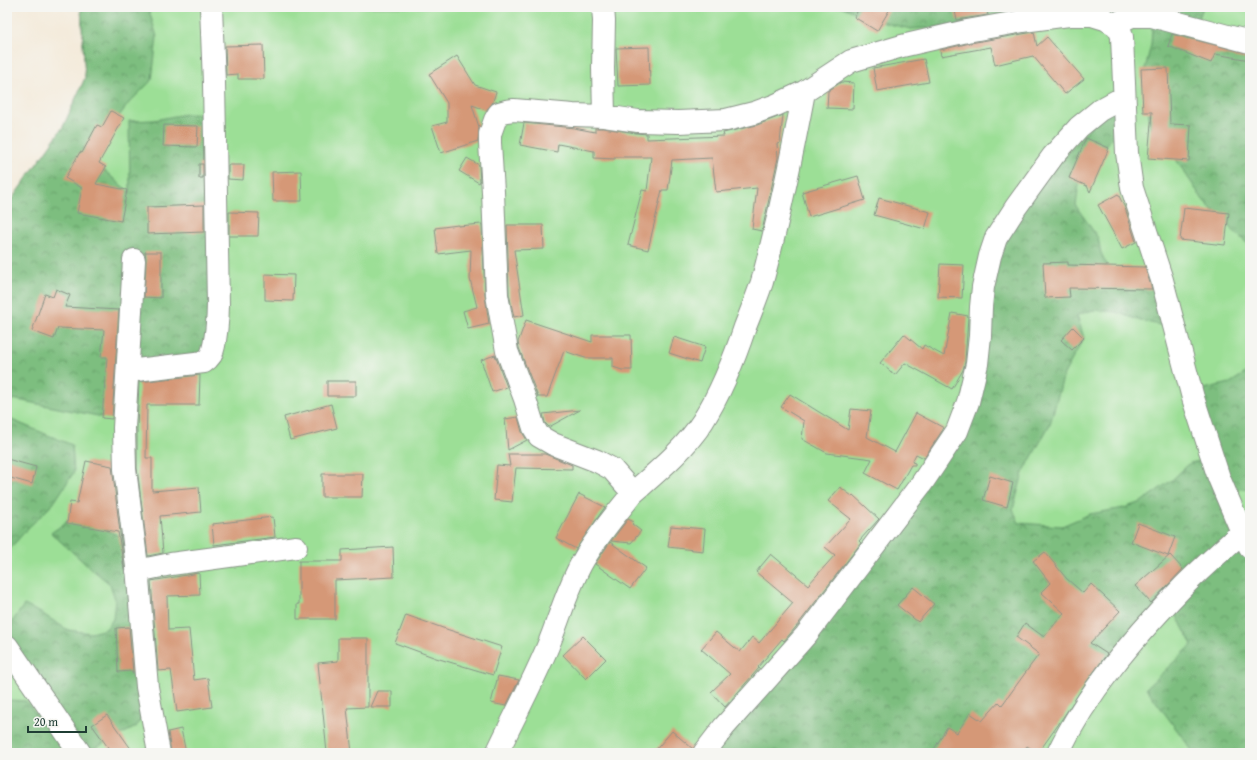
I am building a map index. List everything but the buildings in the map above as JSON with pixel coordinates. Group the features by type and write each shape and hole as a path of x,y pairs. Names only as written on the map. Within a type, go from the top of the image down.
{"street":[{"path":"128,371 204,362 210,357 212,352 217,326 218,304 214,83 211,7"},
{"path":"603,7 604,116"},
{"path":"633,493 612,469 597,461 552,444 542,438 534,428 507,351 497,295 490,134 499,113 514,110 604,116 638,121 678,122 726,120 754,113 804,92 851,61 902,46 967,31 1093,11 1114,24 1119,29 1122,37 1128,167 1134,197 1162,280 1193,398 1219,478 1246,539 1181,589 1138,636 1094,691 1067,735 1058,753"},
{"path":"1114,24 1132,16 1152,16 1250,42"},
{"path":"497,753 531,684 548,645 564,601 584,559 614,514 633,493 676,454 690,438 713,404 732,365 761,283 778,218 804,92"},
{"path":"704,753 724,727 806,635 922,483 956,431 968,402 976,370 983,287 996,238 1016,207 1053,156 1080,127 1100,110 1124,97"},
{"path":"134,260 124,449 137,571 146,687 158,753"},
{"path":"137,571 171,564 296,547"},
{"path":"7,646 80,753"}],"green space":[{"path":"81,7 1250,7 1250,753 7,753 7,206 63,127 85,78"},
{"path":"81,7 148,7 157,37 152,80 129,103 89,157 130,193 129,121 154,120 186,114 216,115 211,361 131,361 116,393 108,418 13,399 7,408 7,206 63,127 85,78"},
{"path":"843,7 1203,7 1197,24 1250,37 1250,246 1203,200 1173,155 1158,143 1150,128 1145,69 1151,45 1153,14 911,29 876,21"},
{"path":"1118,95 1128,131 1110,140 1080,172 1076,206 1098,238 1101,253 1113,278 1160,280 1175,328 1141,321 1116,312 1093,310 1077,315 1084,338 1064,374 1050,424 1023,473 1013,509 1019,523 1062,526 1090,514 1124,508 1141,502 1172,480 1190,463 1205,460 1195,391 1230,383 1250,370 1250,489 1227,490 1250,543 1250,753 1194,753 1146,688 1192,645 1168,599 1112,668 1079,672 1037,729 1033,753 704,753 960,427 983,252"},
{"path":"7,418 72,445 74,472 53,504 29,527 7,552"},
{"path":"76,515 136,544 151,702 136,727 87,752 7,637 7,629 24,605 41,613 68,630 91,633 106,629 113,619 115,599 110,584 51,533"},
{"path":"7,700 26,701 65,753 7,753"}]}
